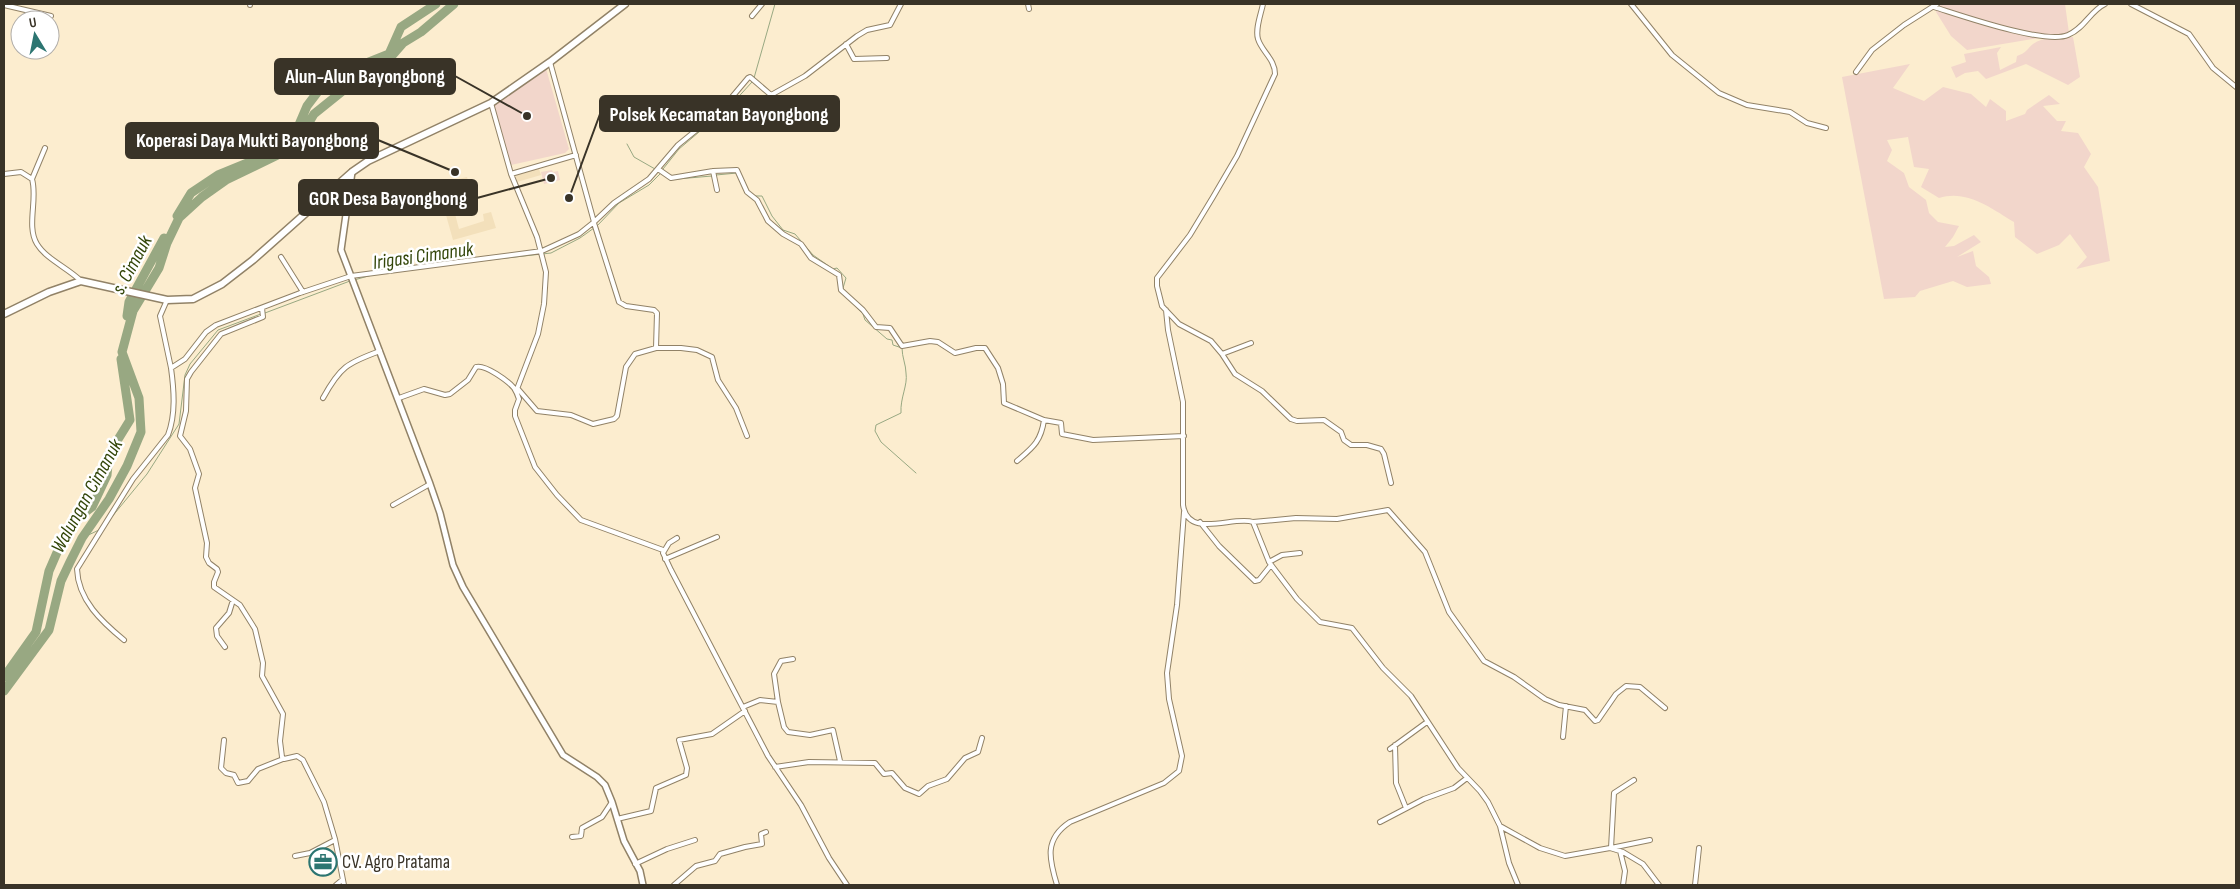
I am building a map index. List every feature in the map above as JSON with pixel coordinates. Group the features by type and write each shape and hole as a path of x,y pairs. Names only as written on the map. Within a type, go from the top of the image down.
{"main road":[{"path":"4,314 49,292 81,281 120,288 167,300 194,299 222,284 272,245 352,172 368,161 491,103 550,62 625,4"}],"street":[{"path":"752,16 762,4"},
{"path":"171,368 185,360 206,332 216,325 303,292 352,277 542,252 595,225 614,203 658,171 678,145 720,110 745,80 750,77 771,95 805,76 867,30 890,25 901,4"},
{"path":"1028,4 1029,9"},
{"path":"1263,4 1257,33 1258,40 1272,60 1275,74 1237,156 1190,234 1157,278 1160,300 1166,310 1179,324 1210,341 1222,354 1234,374 1262,391 1291,419 1297,421 1324,420 1341,432 1344,440 1351,445 1366,445 1381,449 1391,483"},
{"path":"1631,4 1672,55 1719,93 1747,105 1790,112 1807,123 1826,128"},
{"path":"2094,4 2095,10"},
{"path":"1856,72 1872,50 1904,25 1935,5 2011,30 2047,38 2065,37 2074,33 2087,22 2095,10 2105,4"},
{"path":"2131,4 2189,34 2213,68 2236,87"},
{"path":"4,5 25,10"},
{"path":"846,44 855,60 887,58"},
{"path":"550,62 595,225 619,302 626,306 654,310 657,313 656,348"},
{"path":"491,103 511,174 544,259 546,282 542,316 530,359 516,389 519,399 514,412 533,463 557,495 581,520 664,550"},
{"path":"45,148 32,179 35,240 41,249 81,281"},
{"path":"511,174 576,155"},
{"path":"658,171 670,178 713,171 737,170 748,192 757,200 768,221 783,234 801,244 811,258 839,275 841,290 863,310 876,327 890,328 902,346 930,341 938,342 955,353 985,348 998,368 1003,384 1004,403 1044,420 1062,424 1062,434 1093,440 1184,436"},
{"path":"713,171 717,190"},
{"path":"4,174 21,172 32,179"},
{"path":"352,172 341,245 342,255 381,351 430,484 456,573 563,755 596,776 605,785 624,841 642,877 643,885"},
{"path":"282,257 303,292"},
{"path":"124,640 105,624 88,605 79,581 77,569 133,479 168,435 172,427 174,396 171,368 160,316 167,300"},
{"path":"179,434 186,411 187,379 191,372 221,334 263,316 262,308"},
{"path":"1057,885 1050,855 1051,844 1059,829 1070,822 1164,783 1178,771 1182,764 1182,756 1169,699 1168,673 1177,605 1184,512 1184,436 1181,387 1168,330 1166,310"},
{"path":"1222,354 1251,343"},
{"path":"398,398 424,389 445,395 450,394 468,380 476,367 480,366 516,389 540,412 571,415 591,424 617,416 626,367 629,360 635,354 656,348 694,349 711,357 718,380 736,408 747,436"},
{"path":"323,398 337,375 353,361 381,351"},
{"path":"1017,461 1034,448 1043,429 1044,420"},
{"path":"172,427 190,449 199,474 195,488 207,543 206,557 218,572 214,587 240,605 255,629 262,660 262,676 283,714 280,740 280,752 283,758"},
{"path":"393,505 430,484"},
{"path":"1184,512 1187,517 1211,526 1242,520 1253,522 1296,518 1337,519 1388,510 1425,552 1449,612 1484,661 1514,677 1545,699 1583,709 1597,721 1616,694 1622,688 1632,685 1645,690 1665,708"},
{"path":"1200,522 1219,546 1255,581 1259,580 1270,564 1282,555 1300,553"},
{"path":"1253,522 1270,564 1286,586 1317,619 1324,623 1352,628 1383,668 1412,696 1458,768 1484,796 1500,826 1509,863 1518,885"},
{"path":"665,559 717,537"},
{"path":"676,538 664,550 665,559 775,767 800,805 829,858 847,885"},
{"path":"225,647 217,636 216,628 229,613 233,600"},
{"path":"793,659 781,661 774,672 784,727 788,732 810,735 833,730 840,761"},
{"path":"617,819 651,811 656,788 686,775 687,768 679,740 712,734 744,709 760,700 778,702"},
{"path":"1563,737 1566,706"},
{"path":"1390,749 1427,722"},
{"path":"775,767 809,762 840,761 876,764 885,774 892,773 905,788 920,794 928,786 948,779 964,758 978,752 982,738"},
{"path":"224,740 221,768 226,773 234,775 238,783 248,781 258,769 283,758 298,756 304,760 324,802 335,840 344,885"},
{"path":"1395,745 1396,783 1406,808"},
{"path":"1380,822 1434,794 1454,788 1467,778"},
{"path":"1611,848 1614,793 1634,780"},
{"path":"572,837 581,836 582,828 602,817 612,802"},
{"path":"1500,826 1540,848 1565,856 1650,840"},
{"path":"674,885 696,866 715,861 720,854 762,844 761,834 766,832"},
{"path":"295,856 310,853 335,840"},
{"path":"635,864 667,849 694,840"},
{"path":"1611,848 1643,864 1659,885"},
{"path":"1695,885 1699,848"},
{"path":"1620,851 1626,871 1623,885"},
{"path":"336,885 342,880"}],"shaded area":[{"path":"1938,4 2065,4 2069,33 1967,50 1951,36 1936,12"},
{"path":"2073,37 2080,77 2068,85 2026,64 1986,79 1978,71 1965,73 1956,78 1951,67 1966,62 1964,54 2001,47 1997,53 2000,70 2016,62 2017,56 2037,41"},
{"path":"1910,64 1893,88 1924,101 1943,87 1971,94 1986,107 1990,99 2006,111 2006,121 2025,114 2027,110 2049,95 2060,104 2043,106 2057,121 2066,121 2061,131 2078,133 2091,154 2084,167 2098,187 2110,261 2076,269 2087,257 2070,234 2059,245 2037,254 2015,237 2014,222 1996,211 1969,198 1949,196 1939,198 1921,187 1929,169 1914,167 1908,137 1887,140 1892,150 1887,161 1904,173 1909,187 1926,200 1929,213 1938,222 1959,226 1945,247 1954,246 1974,235 1981,242 1957,257 1973,251 1976,266 1989,277 1991,284 1967,287 1953,281 1920,291 1915,297 1884,299 1842,77"},
{"path":"545,65 569,149 565,153 511,165 490,103"},
{"path":"538,166 541,175 517,182 515,173"},
{"path":"552,170 553,172 558,171 560,180 544,184 541,172"},
{"path":"467,177 472,194 464,197 458,179"},
{"path":"472,200 475,208 455,214 459,229 484,221 483,214 491,212 496,228 453,240 444,208"}],"waterway":[{"name":"s. Cimauk","path":"177,216 191,193 218,175 269,154 295,134 307,106 326,81 340,69 359,66 389,54 401,27 436,4"},
{"name":"Walungan Cimanuk","path":"4,691 49,630 61,581 82,538 109,499 127,466 141,432 139,398 122,352 133,311 159,268 167,243 179,218 202,197 226,180 290,149 301,136 314,114 355,81 382,67 403,43 421,32 454,4"},
{"name":"Irigasi Cimanuk","path":"754,78 775,4"},
{"name":"Irigasi Cimanuk","path":"663,169 679,149 732,104 752,82"},
{"path":"627,144 634,157 655,169"},
{"name":"Irigasi Cimanuk","path":"597,226 619,203 649,185 661,173"},
{"path":"716,175 737,173"},
{"path":"677,179 712,176"},
{"path":"753,196 762,196 772,216 783,230 795,234 813,255 833,269 837,268 846,278 843,288 845,292"},
{"name":"Irigasi Cimanuk","path":"470,262 551,253 580,238 594,228"},
{"name":"s. Cimauk","path":"127,316 129,302 164,238"},
{"name":"Irigasi Cimanuk","path":"354,280 372,275"},
{"name":"Irigasi Cimanuk","path":"265,313 350,281"},
{"path":"847,298 863,314 865,320 887,339 892,340 893,345 902,348 906,378 901,413 876,425 875,431 881,442 916,473"},
{"name":"Irigasi Cimanuk","path":"111,518 147,474 179,424 185,375 190,364 218,330 261,314"},
{"name":"s. Cimauk","path":"4,677 36,632 49,571 62,541 75,520 92,507 107,475 109,454 130,420 121,359"},
{"name":"Irigasi Cimanuk","path":"82,538 99,530"}],"place":[{"name":"Alun-Alun Bayongbong","path":"527,116"},
{"name":"Koperasi Daya Mukti Bayongbong","path":"455,172"},
{"name":"GOR Desa Bayongbong","path":"551,178"},
{"name":"Polsek Kecamatan Bayongbong","path":"569,198"},
{"name":"CV. Agro Pratama","path":"323,862"}]}
